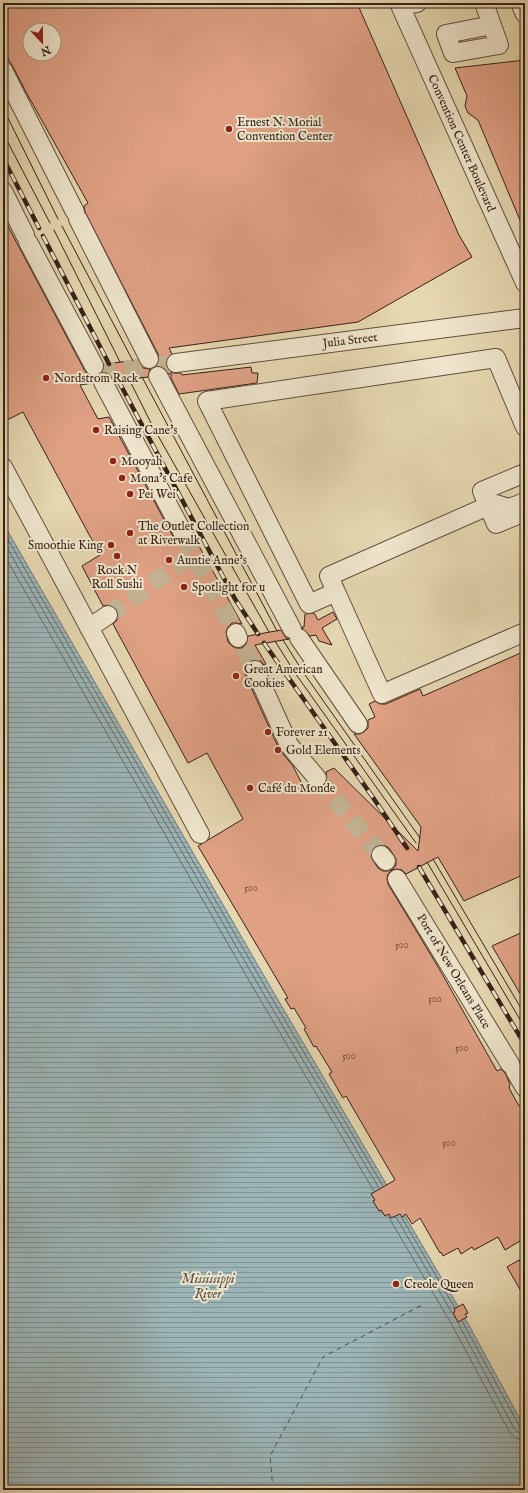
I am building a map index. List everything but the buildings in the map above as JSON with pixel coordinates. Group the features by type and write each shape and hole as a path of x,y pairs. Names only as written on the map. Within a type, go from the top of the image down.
{"street":[{"path":"420,52 449,42 453,53 499,45 484,3"},
{"path":"520,3 525,14"},
{"name":"Convention Center Boulevard","path":"406,4 420,52 525,283"},
{"path":"3,70 149,359"},
{"path":"3,191 94,366"},
{"name":"Julia Street","path":"176,363 525,318"},
{"path":"336,592 309,604 207,401 496,358 525,427"},
{"path":"158,376 295,633 358,724"},
{"path":"103,382 184,535"},
{"path":"3,467 200,834"},
{"path":"525,473 482,491 492,505 496,524 525,512"},
{"path":"525,484 503,493 492,505 329,576 382,694 525,632"},
{"path":"492,505 509,508 525,502"},
{"path":"89,628 108,615"},
{"path":"255,670 289,745 317,778"},
{"name":"Port of New Orleans Place","path":"397,879 525,1088"}],"water":[{"name":"Mississippi River","path":"3,523 271,988 465,1318 525,1428 525,1490 3,1490"}],"ferry route":[{"path":"273,1490 270,1456 323,1357 422,1305"}],"tunnel":[{"path":"98,373 176,363"},
{"path":"184,535 236,633"},
{"path":"108,615 194,554"},
{"path":"244,648 255,670"},
{"path":"317,778 381,855"}],"tram line":[{"path":"3,108 58,219"},
{"path":"3,133 50,223"},
{"path":"62,226 133,361"},
{"path":"54,230 120,362"},
{"path":"142,377 277,631"},
{"path":"129,379 152,425 269,632"},
{"path":"283,640 303,672 420,838"},
{"path":"275,641 295,673 416,843"},
{"path":"433,859 525,1015"},
{"path":"427,862 525,1028"}],"railway":[{"path":"3,158 39,228"},
{"path":"43,236 109,364"},
{"path":"118,380 235,599 258,634"},
{"path":"264,643 407,848"},
{"path":"419,867 525,1045"}],"place":[{"name":"Ernest N. Morial Convention Center","path":"229,129"},
{"name":"Nordstrom Rack","path":"46,378"},
{"name":"Raising Cane's","path":"96,430"},
{"name":"Mooyah","path":"113,461"},
{"name":"Mona's Cafe","path":"122,478"},
{"name":"Pei Wei","path":"130,494"},
{"name":"The Outlet Collection at Riverwalk","path":"130,533"},
{"name":"Smoothie King","path":"111,545"},
{"name":"Rock N Roll Sushi","path":"117,556"},
{"name":"Auntie Anne's","path":"169,560"},
{"name":"Spotlight for u","path":"184,587"},
{"name":"Great American Cookies","path":"236,676"},
{"name":"Forever 21","path":"268,732"},
{"name":"Gold Elements","path":"278,750"},
{"name":"Café du Monde","path":"250,788"},
{"name":"Creole Queen","path":"396,1284"}]}
